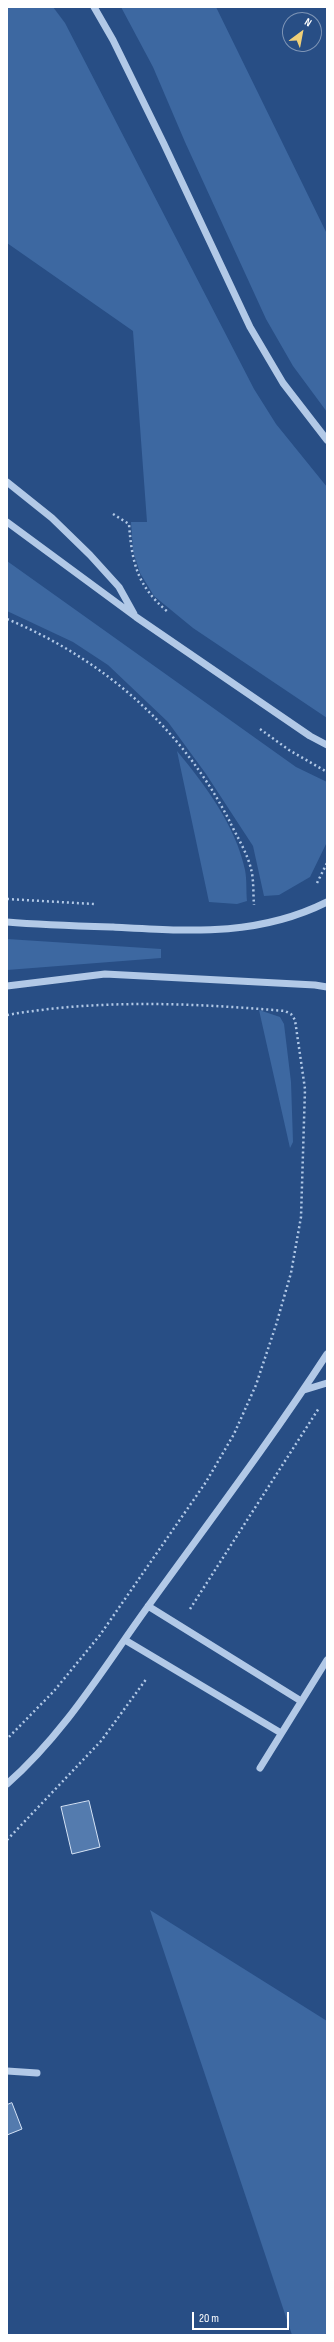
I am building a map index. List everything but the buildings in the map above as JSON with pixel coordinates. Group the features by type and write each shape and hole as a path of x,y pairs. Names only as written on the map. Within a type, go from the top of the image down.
{"street":[{"path":"94,7 113,40 164,144 250,327 283,383 327,440"},
{"path":"7,482 52,518 90,555 119,587 136,617"},
{"path":"7,522 136,617 310,736 327,745"},
{"path":"8,922 197,932 229,930 252,927 308,911 327,902"},
{"path":"7,986 105,974 315,985 327,987"},
{"path":"7,1784 50,1743 148,1606 236,1488 327,1354"},
{"path":"304,1390 327,1383"},
{"path":"148,1606 301,1702"},
{"path":"125,1640 281,1733"},
{"path":"260,1768 327,1660"},
{"path":"7,2071 37,2073"}],"path":[{"path":"113,514 129,524 131,551 138,574 151,597 173,615"},
{"path":"7,619 76,653 134,696 150,712 196,768 220,802 251,869 254,906"},
{"path":"7,1015 54,1007 100,1004 208,1005 285,1011 291,1014 295,1020 305,1089 301,1217 291,1273 256,1385 234,1434 206,1482 100,1634 54,1691 7,1739"}],"shaded area":[{"path":"7,7 53,7 65,23 254,389 276,424 327,487 327,718 193,628 154,596 140,573 133,551 131,522 147,522 133,331 7,243"},
{"path":"121,7 216,7 327,234 327,412 293,366 266,319 185,142 153,67"},
{"path":"7,561 296,767 327,782 327,842 310,877 279,895 264,896 253,846 206,774 168,722 108,665 73,642 7,611"},
{"path":"177,751 218,807 235,838 245,870 247,901 237,904 209,902"},
{"path":"7,939 161,949 161,958 7,970"},
{"path":"259,1010 280,1017 284,1024 291,1082 293,1142 290,1148"},
{"path":"150,1910 327,2021 327,2335 292,2335"}]}
